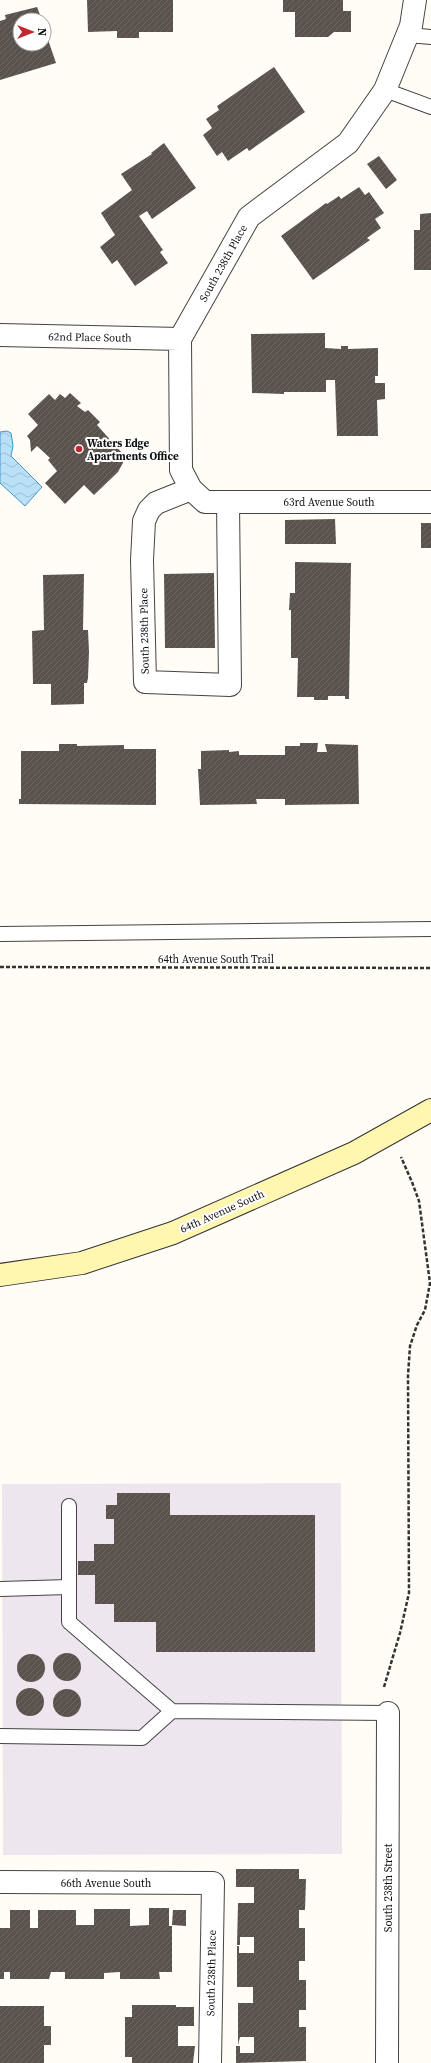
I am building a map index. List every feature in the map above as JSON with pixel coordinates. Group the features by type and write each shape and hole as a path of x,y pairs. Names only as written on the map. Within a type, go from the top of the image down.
{"street":[{"name":"South 238th Place","path":"180,339 249,218 348,143 385,90 411,26 415,0"},
{"name":"62nd Place South","path":"0,335 180,339"},
{"path":"180,339 181,470 190,489 205,502 228,502"},
{"name":"South 238th Place","path":"190,489 156,503 149,510 144,521 142,560 145,682 230,685 228,502"},
{"name":"63rd Avenue South","path":"228,502 431,502"},
{"name":"64th Avenue South","path":"0,1275 82,1263 173,1233 354,1153 431,1110"},
{"name":"South 238th Street","path":"382,1713 387,2063"},
{"name":"66th Avenue South","path":"0,1882 213,1883"},
{"name":"South 238th Place","path":"210,2063 213,1883"}],"lane":[{"path":"408,35 431,37"},
{"path":"385,90 431,107"},
{"path":"0,934 431,929"},
{"path":"69,1506 69,1622 172,1711 382,1713"},
{"path":"0,1589 69,1587"},
{"path":"0,1736 142,1738 172,1711"}],"path":[{"name":"64th Avenue South Trail","path":"0,967 431,968"},
{"path":"382,1713 409,1593 408,1376 410,1346 417,1325 425,1310 430,1283 419,1201 412,1182 389,1133"}],"shaded area":[{"path":"341,1483 342,1854 3,1855 2,1484"}],"water":[{"path":"7,431 11,433 13,446 11,456 42,487 25,506 0,483 0,432"}],"building":[{"path":"87,0 173,0 173,32 139,32 139,38 117,38 117,31 88,32"},
{"path":"283,0 343,0 343,11 351,11 351,32 334,32 328,37 295,37 295,12 283,12"},
{"path":"37,7 39,12 17,12"},
{"path":"12,13 12,52 52,51 56,63 0,80 0,21 6,19 5,15"},
{"path":"274,67 305,112 249,151 247,148 228,161 222,152 217,156 203,135 212,128 206,119 219,110 217,106"},
{"path":"164,143 196,188 152,219 147,211 139,216 163,250 160,252 168,263 135,286 117,260 112,264 100,247 115,235 101,213 132,190 121,174 152,154 151,153"},
{"path":"379,156 397,180 386,189 367,164"},
{"path":"359,187 365,195 369,192 384,213 375,219 381,228 367,238 370,240 313,280 281,236 326,203 327,204 339,196 341,199"},
{"path":"431,213 431,270 414,270 414,230 420,230 420,214"},
{"path":"325,333 325,348 341,349 341,346 348,346 348,349 378,348 378,376 375,376 375,383 385,383 385,399 377,400 378,436 337,436 335,380 326,380 326,392 284,392 284,394 252,393 251,334"},
{"name":"Waters Edge Apartments Office","path":"70,393 81,403 77,406 85,412 88,410 100,422 97,425 122,453 120,455 125,459 118,472 94,495 84,485 65,504 45,483 57,471 48,460 50,458 37,446 31,452 30,440 27,436 38,425 28,414 49,394 55,400 60,394 65,398"},
{"path":"335,519 336,544 285,544 285,520"},
{"path":"421,523 431,523 431,548 421,548"},
{"path":"295,562 351,563 349,699 345,699 345,696 328,696 328,700 314,700 314,697 297,697 298,658 291,658 291,610 289,610 290,593 295,593"},
{"path":"214,573 215,648 165,648 164,574"},
{"path":"84,574 83,630 88,630 89,652 88,678 87,683 84,683 84,704 51,705 51,684 33,684 32,631 44,630 43,575"},
{"path":"300,743 318,743 317,752 327,752 325,744 358,745 359,804 285,805 285,799 256,799 257,804 200,805 198,769 201,769 201,751 229,750 229,752 239,751 239,755 285,755 285,746 300,746"},
{"path":"59,744 77,744 77,746 124,745 124,749 156,749 156,805 19,804 19,799 21,799 21,751 59,751"},
{"path":"117,1493 170,1493 170,1515 315,1515 315,1652 156,1652 156,1622 114,1622 114,1604 95,1604 95,1575 78,1575 78,1561 94,1561 94,1544 114,1544 114,1519 106,1519 106,1505 117,1505"},
{"path":"67,1653 77,1657 81,1667 77,1677 67,1681 57,1677 53,1667 57,1657"},
{"path":"31,1654 37,1655 41,1658 44,1662 44,1674 41,1678 37,1681 31,1682 25,1681 21,1678 18,1674 17,1668 18,1662 21,1658 25,1655"},
{"path":"30,1688 40,1692 44,1702 40,1712 30,1716 20,1712 16,1702 20,1692"},
{"path":"67,1689 73,1690 77,1693 80,1697 80,1709 77,1713 73,1716 67,1717 61,1716 57,1713 54,1709 53,1703 54,1697 57,1693 61,1690"},
{"path":"236,1869 299,1869 299,1879 306,1879 305,1910 299,1910 299,1928 305,1928 305,1961 299,1961 299,1980 306,1980 306,2010 299,2010 299,2027 306,2027 306,2061 236,2063 236,2046 240,2046 240,2053 254,2053 254,2037 240,2037 238,2045 238,2003 253,2003 253,1987 237,1987 237,1946 239,1946 239,1953 254,1953 254,1937 240,1937 240,1945 237,1945 238,1903 254,1903 254,1887 236,1887"},
{"path":"149,1908 169,1908 169,1926 172,1926 172,1972 159,1972 160,1979 120,1979 120,1972 104,1973 104,1979 65,1979 65,1972 51,1972 49,1979 10,1979 10,1972 4,1972 4,1979 0,1979 0,1928 10,1928 10,1910 30,1910 30,1928 38,1928 38,1910 76,1910 76,1925 94,1925 94,1909 130,1909 130,1926 149,1925"},
{"path":"173,1910 186,1910 186,1926 172,1925"},
{"path":"132,2005 176,2005 176,2007 194,2007 194,2026 178,2026 178,2046 195,2046 193,2063 132,2063 132,2057 125,2057 125,2017 132,2017"},
{"path":"0,2006 44,2006 44,2026 51,2026 51,2045 44,2045 44,2063 0,2063"}],"place":[{"name":"Waters Edge Apartments Office","path":"79,449"}]}
